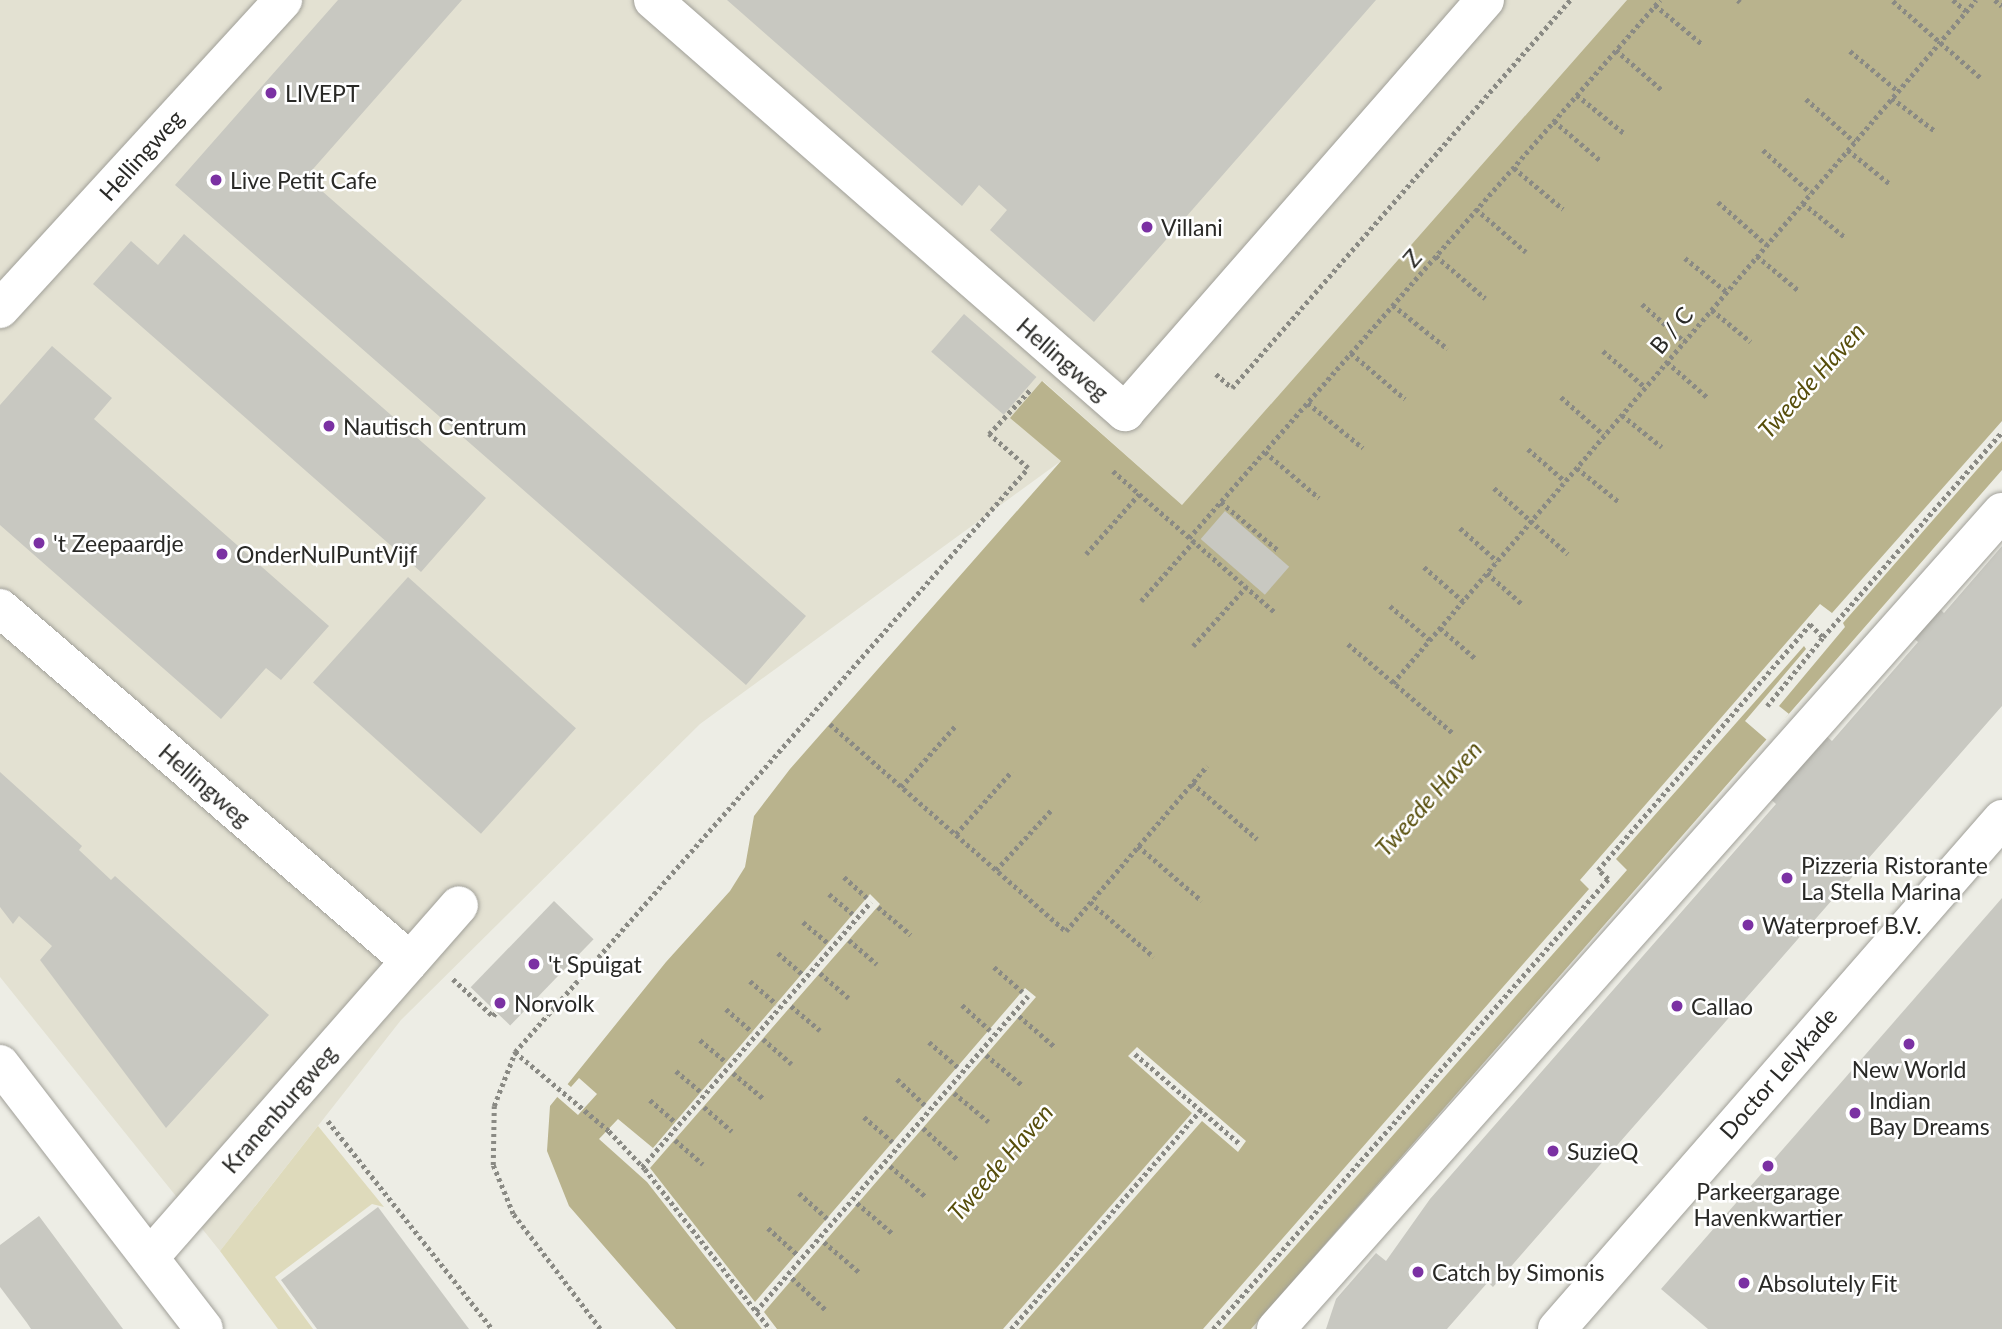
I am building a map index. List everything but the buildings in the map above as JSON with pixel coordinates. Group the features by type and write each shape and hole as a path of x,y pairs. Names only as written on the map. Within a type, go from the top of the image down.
{"street":[{"name":"Hellingweg","path":"0,309 283,0"},
{"name":"Hellingweg","path":"653,0 1125,412 1485,0"},
{"path":"1276,1329 2002,512"},
{"name":"Hellingweg","path":"0,608 416,955"},
{"name":"Doctor Lelykade","path":"1557,1329 2002,819"},
{"name":"Kranenburgweg","path":"150,1257 459,905"},
{"path":"0,1064 205,1329"}],"path":[{"path":"1183,346 1231,388 1570,0"},
{"name":"Z","path":"1141,601 1265,452 1660,0"},
{"path":"1953,0 1966,12"},
{"name":"B / C","path":"1393,683 1976,0"},
{"path":"1995,0 2002,6"},
{"path":"1893,1 1982,79"},
{"path":"1655,5 1702,44"},
{"path":"1616,50 1663,91"},
{"path":"1850,51 1898,92"},
{"path":"1577,94 1624,133"},
{"path":"1892,98 1935,131"},
{"path":"1806,99 1855,142"},
{"path":"1554,121 1601,161"},
{"path":"1763,150 1811,193"},
{"path":"1848,150 1890,184"},
{"path":"1514,167 1563,209"},
{"path":"1718,202 1767,245"},
{"path":"1803,202 1846,238"},
{"path":"1476,209 1526,252"},
{"path":"1436,256 1485,298"},
{"path":"1757,256 1798,290"},
{"path":"1685,258 1727,292"},
{"path":"1642,304 1685,342"},
{"path":"1393,305 1448,348"},
{"path":"1712,310 1751,342"},
{"path":"1603,351 1645,387"},
{"path":"1351,353 1405,399"},
{"path":"600,1329 513,1214 493,1165 494,1107 516,1052 1028,468 989,434 1061,358"},
{"path":"1667,362 1707,397"},
{"path":"1561,397 1604,436"},
{"path":"1308,403 1363,448"},
{"path":"1622,415 1662,447"},
{"path":"1760,713 2002,432"},
{"path":"1528,449 1565,481"},
{"path":"1265,452 1319,498"},
{"path":"1577,468 1619,502"},
{"path":"1113,471 1276,612"},
{"path":"1494,488 1568,554"},
{"path":"1086,554 1139,494"},
{"path":"1222,502 1279,551"},
{"path":"1460,528 1497,561"},
{"path":"1424,567 1463,601"},
{"path":"1487,573 1522,604"},
{"path":"1193,646 1246,587"},
{"path":"1390,606 1430,640"},
{"path":"1213,1329 1608,879 1598,870 1810,624 1823,637"},
{"path":"1440,628 1476,659"},
{"path":"1348,644 1454,734"},
{"path":"830,724 1066,931 1207,766"},
{"path":"901,787 956,725"},
{"path":"956,834 1012,771"},
{"path":"1192,783 1257,839"},
{"path":"996,870 1052,809"},
{"path":"1138,846 1202,901"},
{"path":"642,1167 869,900 844,877"},
{"path":"829,894 853,914"},
{"path":"1090,902 1154,957"},
{"path":"878,907 911,935"},
{"path":"803,922 828,943"},
{"path":"849,940 877,964"},
{"path":"778,953 802,974"},
{"path":"416,955 494,1016 497,1011"},
{"path":"994,967 1023,992"},
{"path":"820,973 849,998"},
{"path":"750,981 776,1004"},
{"path":"756,1311 1028,996"},
{"path":"962,1005 990,1030"},
{"path":"792,1006 820,1030"},
{"path":"726,1009 752,1032"},
{"path":"1019,1016 1055,1047"},
{"path":"763,1039 792,1064"},
{"path":"700,1040 726,1062"},
{"path":"929,1042 958,1067"},
{"path":"516,1052 609,1130 642,1167 770,1329"},
{"path":"1135,1054 1240,1144"},
{"path":"986,1055 1022,1085"},
{"path":"676,1071 701,1092"},
{"path":"733,1073 763,1098"},
{"path":"897,1079 925,1105"},
{"path":"299,1085 492,1329"},
{"path":"954,1093 989,1122"},
{"path":"650,1100 675,1122"},
{"path":"704,1107 732,1130"},
{"path":"1011,1329 1201,1110"},
{"path":"864,1116 893,1142"},
{"path":"923,1128 957,1158"},
{"path":"675,1140 704,1164"},
{"path":"890,1166 925,1196"},
{"path":"799,1193 827,1218"},
{"path":"858,1203 892,1233"},
{"path":"768,1228 797,1254"},
{"path":"824,1242 859,1272"},
{"path":"792,1278 827,1311"}],"shaded area":[{"path":"0,0 1627,0 1182,505 1043,381 1061,461 700,724 401,1020 220,1251 0,977"},
{"path":"318,1126 384,1207 372,1204 275,1277 313,1329 278,1329 220,1251"}],"water":[{"name":"Tweede Haven","path":"1627,0 2002,0 2002,470 1251,1329 676,1329 569,1206 547,1151 550,1106 666,962 730,891 745,867 754,816 790,769 1061,461 1010,418 1042,381 1182,505"}],"pier":[{"path":"2002,421 2002,441 1843,623 1845,627 1779,706 1789,714 1767,740 1745,721 1806,649 1804,646 1616,859 1627,870 1222,1329 1203,1329 1589,889 1580,880 1820,604 1832,613"},
{"path":"870,894 880,904 650,1168 755,1302 1025,988 1036,997 764,1312 777,1329 762,1329 647,1182 599,1139 618,1119 653,1148"},
{"path":"1137,1047 1246,1141 1238,1152 1202,1121 1019,1329 1003,1329 1192,1113 1128,1056"},
{"path":"579,1078 597,1094 578,1115 555,1095 565,1082 571,1087"}],"place":[{"name":"LIVEPT","path":"271,93"},
{"name":"Live Petit Cafe","path":"216,180"},
{"name":"Villani","path":"1147,227"},
{"name":"Nautisch Centrum","path":"329,426"},
{"name":"'t Zeepaardje","path":"39,543"},
{"name":"OnderNulPuntVijf","path":"222,554"},
{"name":"Pizzeria Ristorante La Stella Marina","path":"1787,878"},
{"name":"Waterproef B.V.","path":"1748,925"},
{"name":"'t Spuigat","path":"534,964"},
{"name":"Norvolk","path":"500,1003"},
{"name":"Callao","path":"1677,1006"},
{"name":"New World","path":"1909,1044"},
{"name":"Indian Bay Dreams","path":"1855,1113"},
{"name":"SuzieQ","path":"1553,1151"},
{"name":"Parkeergarage Havenkwartier","path":"1768,1166"},
{"name":"Catch by Simonis","path":"1418,1272"},
{"name":"Absolutely Fit","path":"1744,1283"}]}
